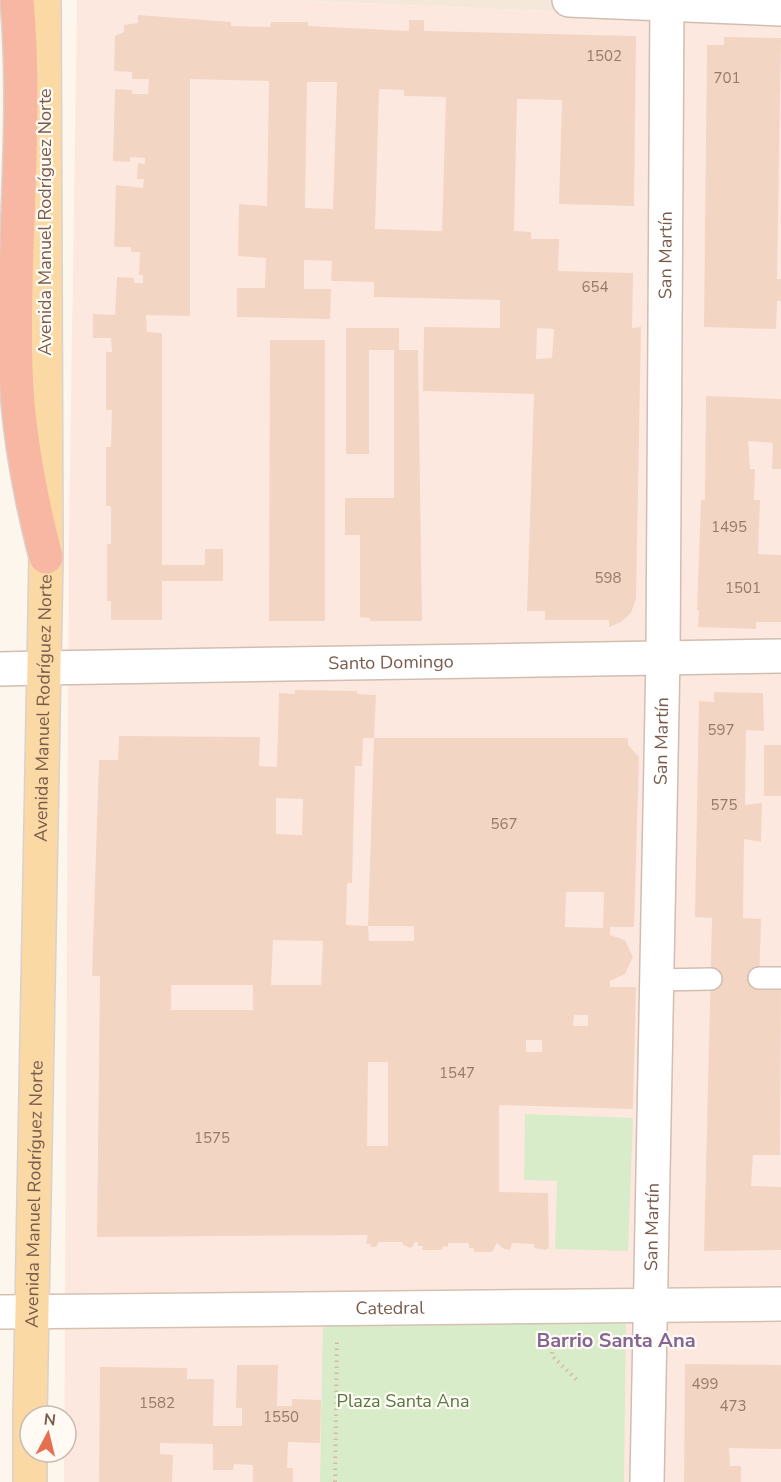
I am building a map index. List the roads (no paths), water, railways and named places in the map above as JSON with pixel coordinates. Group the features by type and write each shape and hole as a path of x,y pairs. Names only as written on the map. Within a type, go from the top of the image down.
{"highway":[{"path":"17,0 20,140 16,368 26,479 46,557"}],"main road":[{"name":"Avenida Manuel Rodríguez Norte","path":"28,1404 15,1312 46,557 44,0"},
{"name":"Avenida Manuel Rodríguez Norte","path":"30,1464 30,1482"}],"street":[{"path":"569,0 781,9"},
{"name":"San Martín","path":"647,1482 648,1306 663,656 667,3"},
{"name":"Santo Domingo","path":"0,669 663,656 781,656"},
{"name":"Catedral","path":"15,1312 781,1304"}],"lane":[{"path":"759,978 781,978"},
{"path":"656,980 711,979"}],"district":[{"name":"Barrio Santa Ana","path":"616,1340"}],"park label":[{"name":"Plaza Santa Ana","path":"403,1401"}]}
